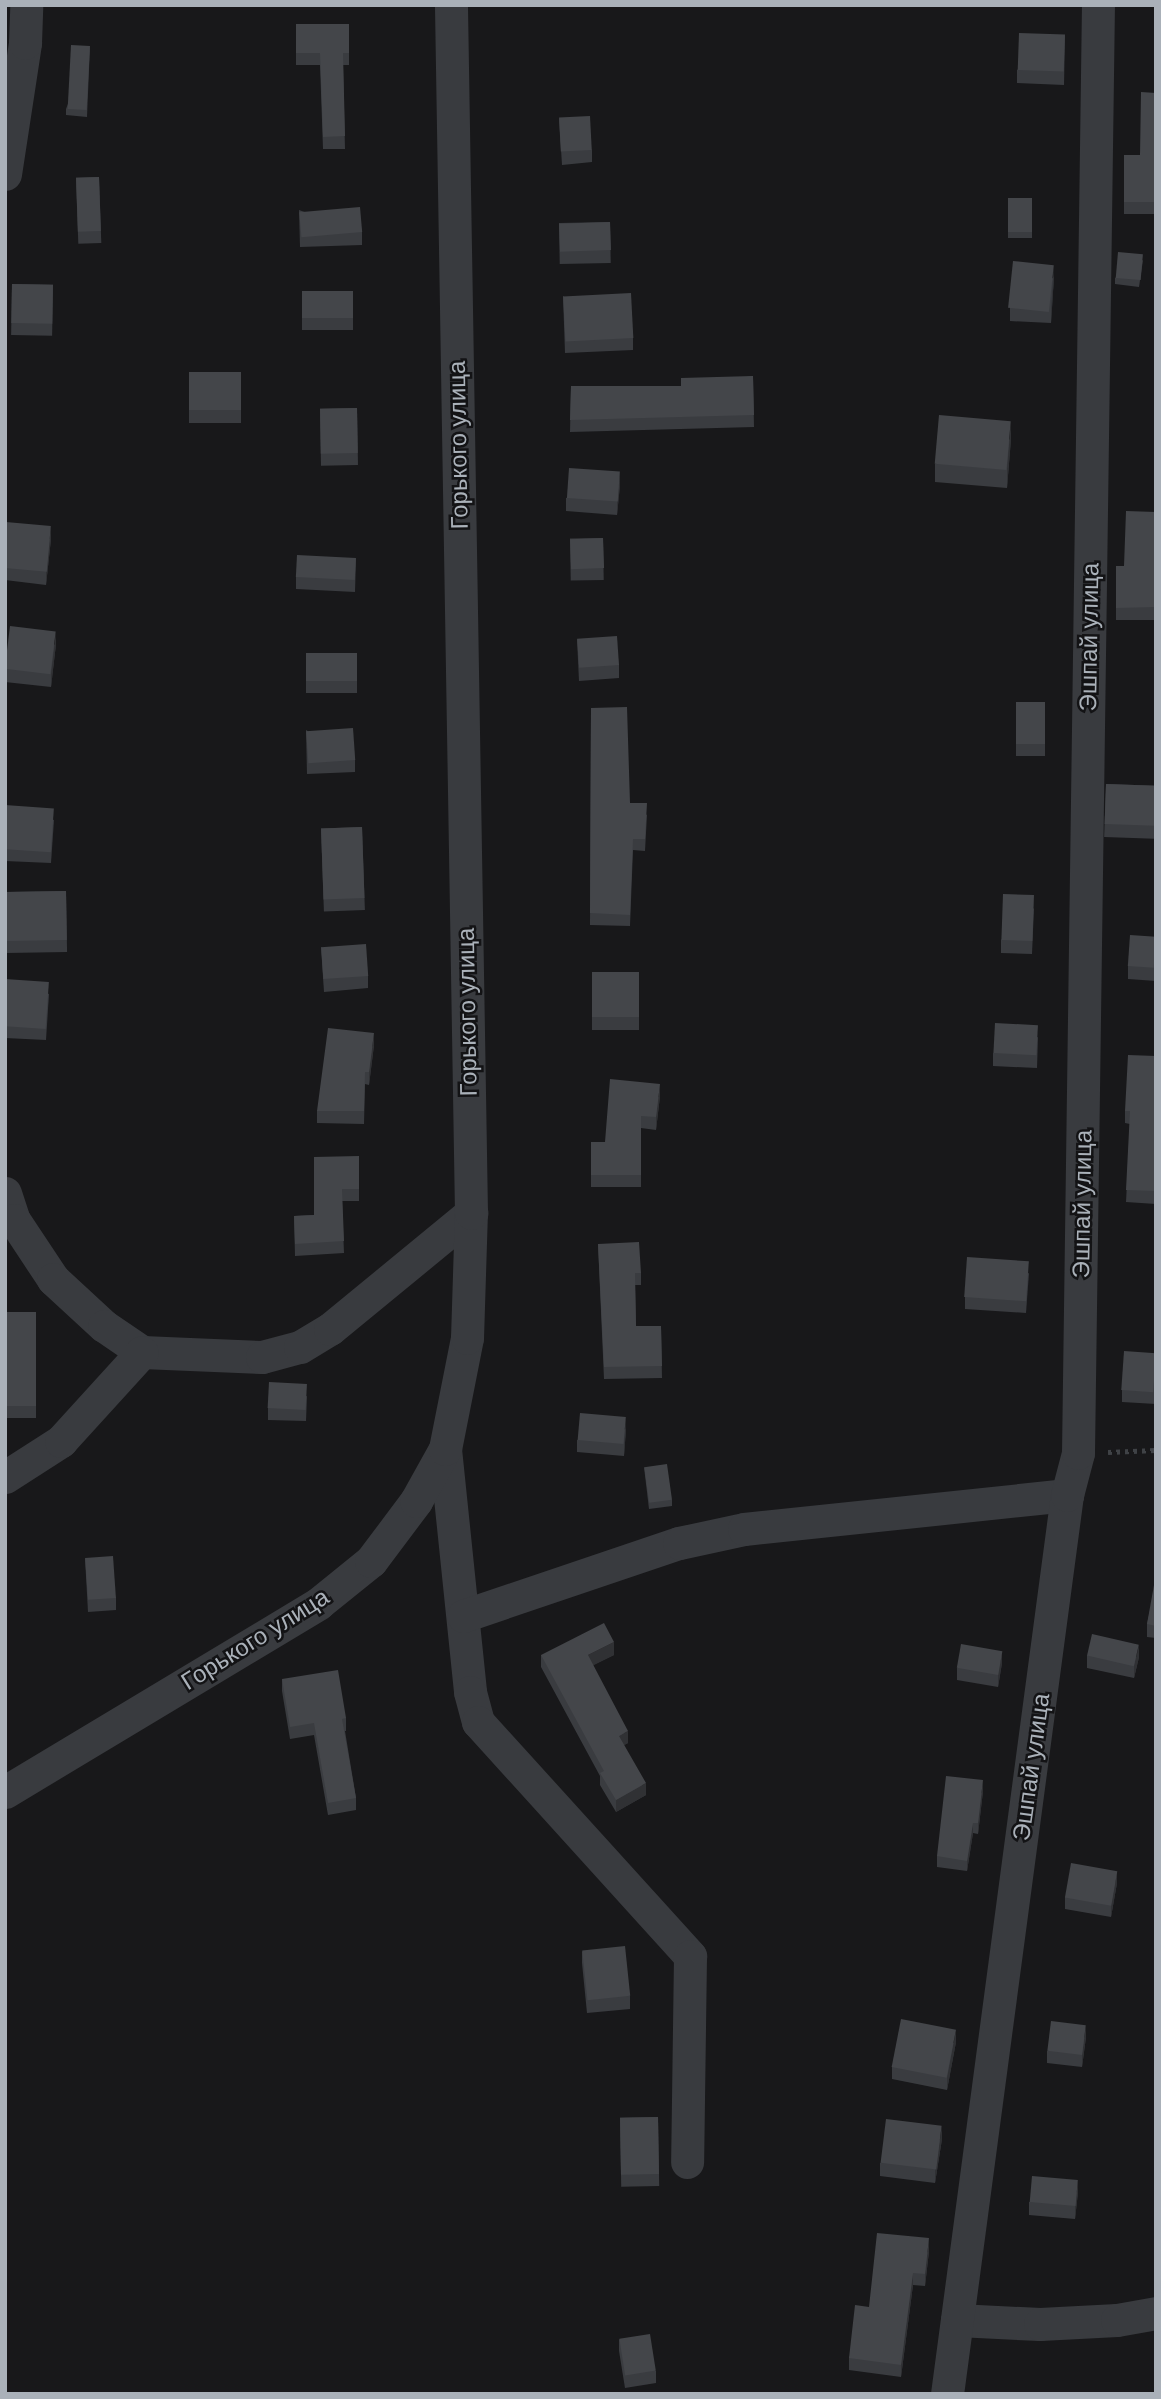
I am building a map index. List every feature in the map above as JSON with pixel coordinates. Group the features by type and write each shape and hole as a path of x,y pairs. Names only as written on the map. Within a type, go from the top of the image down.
{"street":[{"path":"5,174 25,43 26,5"},
{"name":"Горького улица","path":"5,1792 319,1603 371,1561 416,1501 445,1449 467,1338 471,1213 451,5"},
{"name":"Эшпай улица","path":"947,2394 1068,1495 1078,1453 1098,5"},
{"path":"5,1193 14,1220 52,1279 104,1326 142,1352 262,1357 300,1348 330,1329 471,1213"},
{"path":"5,1477 61,1441 142,1352"},
{"path":"445,1449 470,1692 478,1722 690,1956 687,2162"},
{"path":"463,1616 679,1543 744,1529 1068,1495"},
{"path":"957,2320 1040,2325 1117,2320 1156,2313"}],"path":[{"path":"1078,1453 1156,1450"}],"building":[{"path":"296,24 349,24 349,53 343,53 345,136 323,137 320,53 296,53"},
{"path":"1019,33 1065,35 1064,72 1018,70"},
{"path":"71,45 90,46 87,110 68,109"},
{"path":"1141,92 1156,93 1156,202 1124,202 1124,155 1140,155"},
{"path":"590,116 592,150 561,152 559,118"},
{"path":"99,177 101,231 78,232 76,178"},
{"path":"1008,198 1032,198 1032,232 1008,232"},
{"path":"360,207 362,232 301,237 299,212"},
{"path":"610,222 611,250 560,252 559,224"},
{"path":"1118,252 1143,254 1141,280 1116,278"},
{"path":"1013,261 1054,265 1049,312 1008,308"},
{"path":"12,284 53,285 52,324 11,323"},
{"path":"302,291 353,291 353,318 302,318"},
{"path":"631,293 633,338 565,341 563,297"},
{"path":"189,372 241,372 241,410 189,410"},
{"path":"753,376 754,415 570,420 571,386 681,386 681,378"},
{"path":"357,408 358,453 321,454 320,409"},
{"path":"939,415 1011,421 1006,470 935,464"},
{"path":"569,468 620,472 618,501 567,498"},
{"path":"1126,511 1156,512 1156,607 1116,608 1116,566 1124,566"},
{"path":"6,522 51,526 47,572 5,568"},
{"path":"603,538 604,568 571,569 570,539"},
{"path":"297,555 356,558 355,580 296,577"},
{"path":"10,626 56,632 50,674 5,669"},
{"path":"617,636 619,665 579,668 577,639"},
{"path":"306,653 357,653 357,681 306,681"},
{"path":"1016,702 1045,702 1045,744 1016,744"},
{"path":"627,707 630,803 647,803 645,839 633,839 630,915 590,913 591,708"},
{"path":"353,728 355,760 308,763 306,731"},
{"path":"1106,784 1156,786 1155,826 1105,824"},
{"path":"5,805 54,808 51,852 5,849"},
{"path":"362,827 364,898 324,899 321,828"},
{"path":"66,891 67,940 6,941 5,892"},
{"path":"1003,894 1034,895 1032,941 1001,940"},
{"path":"1130,935 1156,937 1154,968 1128,966"},
{"path":"366,944 368,976 323,979 321,947"},
{"path":"592,972 639,972 639,1017 592,1017"},
{"path":"5,979 49,982 46,1029 5,1026"},
{"path":"995,1023 1038,1025 1036,1055 993,1053"},
{"path":"328,1028 374,1033 369,1072 365,1072 364,1111 317,1111"},
{"path":"1128,1055 1156,1056 1156,1191 1126,1190 1130,1111 1125,1111"},
{"path":"610,1079 660,1084 656,1117 641,1116 641,1175 591,1175 591,1142 605,1142"},
{"path":"359,1156 359,1189 342,1189 344,1241 295,1244 294,1216 314,1215 314,1157"},
{"path":"639,1242 641,1273 635,1273 636,1326 661,1326 662,1366 604,1367 598,1244"},
{"path":"967,1257 1029,1261 1026,1301 964,1297"},
{"path":"5,1312 36,1312 36,1406 5,1406"},
{"path":"1124,1351 1156,1353 1153,1392 1121,1390"},
{"path":"269,1382 307,1384 306,1410 268,1408"},
{"path":"580,1413 626,1417 623,1444 578,1440"},
{"path":"667,1464 672,1500 649,1503 644,1467"},
{"path":"113,1556 116,1598 88,1600 85,1558"},
{"path":"1156,1585 1156,1626 1147,1624"},
{"path":"604,1623 614,1642 588,1655 628,1731 619,1736 646,1783 616,1800 600,1773 604,1771 541,1655"},
{"path":"1092,1634 1139,1645 1134,1666 1087,1655"},
{"path":"961,1644 1002,1651 998,1675 957,1668"},
{"path":"338,1670 346,1718 342,1719 356,1798 328,1803 314,1723 290,1727 282,1679"},
{"path":"946,1776 983,1780 978,1823 973,1823 967,1861 937,1856"},
{"path":"1071,1863 1117,1871 1111,1906 1065,1897"},
{"path":"625,1946 630,1996 587,2000 582,1950"},
{"path":"901,2019 956,2030 947,2078 892,2067"},
{"path":"1051,2021 1086,2025 1082,2055 1047,2051"},
{"path":"658,2117 659,2174 621,2175 620,2118"},
{"path":"886,2119 942,2126 936,2169 881,2163"},
{"path":"1032,2176 1078,2180 1076,2206 1030,2202"},
{"path":"877,2233 929,2238 925,2274 913,2273 901,2365 849,2358 855,2305 869,2307"},
{"path":"650,2334 656,2371 625,2375 619,2339"}]}
